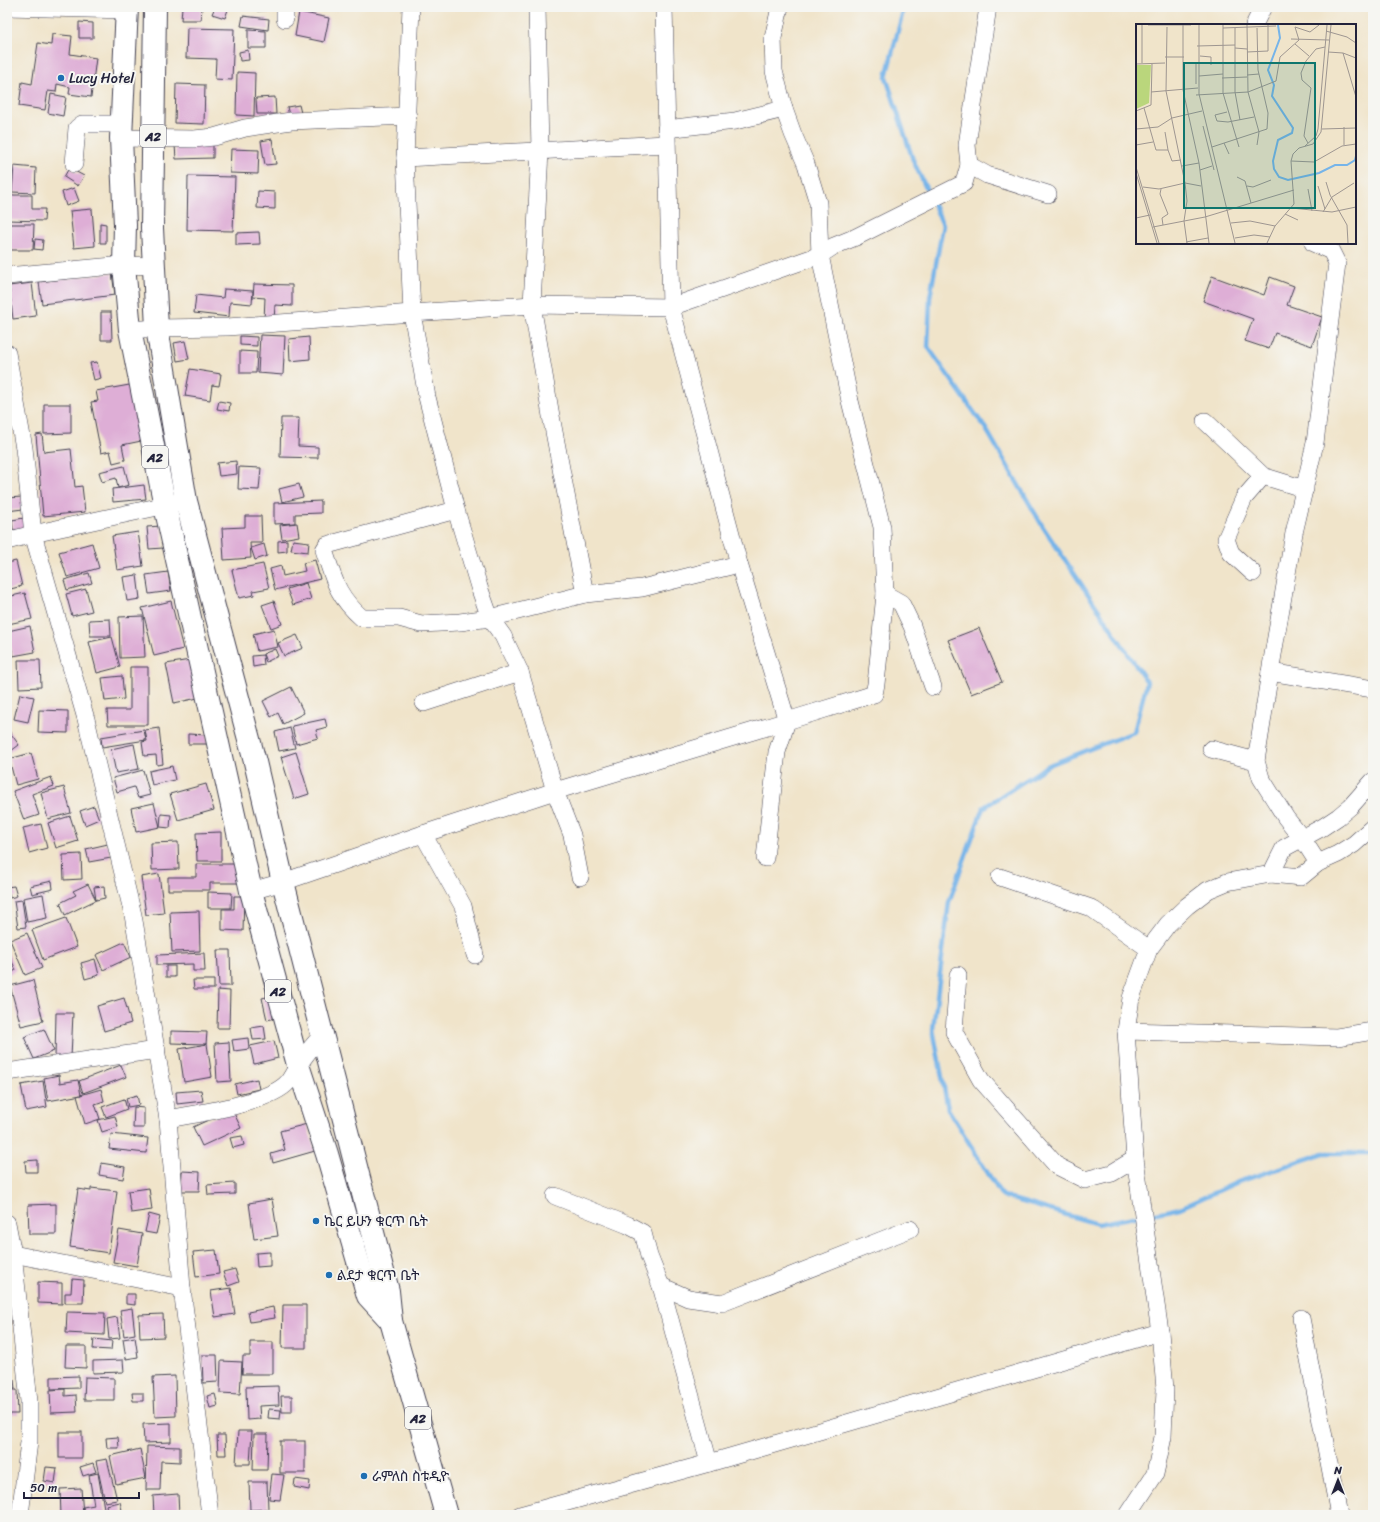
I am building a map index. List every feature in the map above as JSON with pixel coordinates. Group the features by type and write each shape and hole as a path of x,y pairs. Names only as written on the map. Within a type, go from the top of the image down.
{"highway":[{"name":"A2","path":"155,7 152,228 153,266 157,328 186,501 256,762 283,882 388,1291 391,1321 446,1515"},
{"name":"A2","path":"127,8 121,131 125,225 124,265 130,330 165,506 251,891 298,1065 327,1154 368,1296 391,1321"},
{"path":"197,648 223,641"},
{"path":"327,1154 350,1147"}],"street":[{"path":"7,7 127,8"},
{"path":"411,7 408,116 405,158 412,312 427,396 456,510 479,587 490,618 503,636 520,672 555,791 572,835 580,877"},
{"path":"537,7 540,151 532,305 551,416 585,594"},
{"path":"664,7 671,307 739,564 787,721 778,752 765,858"},
{"path":"251,891 283,882 555,791 874,694 885,594 882,527 850,401 820,255 818,203 806,164 784,109 774,71 774,38 780,7"},
{"path":"130,330 228,327 412,312 532,305 671,307 820,255 834,246 899,216 964,183 969,165 967,145 988,7"},
{"path":"1255,24 1264,7"},
{"path":"405,158 540,151 666,137 735,122 784,109"},
{"path":"74,164 77,128 82,124 153,138 194,139 214,137 245,128 291,122 408,116"},
{"path":"969,165 987,175 1048,194"},
{"path":"1315,244 1331,251 1337,263 1315,443 1294,533 1256,761 1261,778 1286,818 1302,838 1318,863"},
{"path":"7,276 124,265 153,266"},
{"path":"7,353 24,448 33,534 90,734 133,915 157,1050 168,1120 182,1288 210,1515"},
{"path":"1205,421 1263,476 1305,489"},
{"path":"1253,573 1231,553 1226,539 1244,498 1263,476"},
{"path":"7,541 186,501"},
{"path":"456,510 327,545 324,550 336,588 351,608 362,618 399,618 421,624 460,622 490,618 585,594 642,588 739,564"},
{"path":"885,594 901,603 912,626 933,687"},
{"path":"424,703 520,672"},
{"path":"1270,672 1373,689"},
{"path":"1211,749 1256,761"},
{"path":"1271,874 1284,848 1323,827 1338,817 1351,806 1373,781"},
{"path":"1128,1515 1155,1474 1163,1437 1165,1389 1160,1332 1135,1159 1126,1031 1131,998 1149,949 1168,924 1186,906 1208,890 1227,882 1271,874 1301,877 1318,863 1338,854 1354,844 1373,827"},
{"path":"423,834 463,906 475,954"},
{"path":"1000,877 1091,908 1149,949"},
{"path":"958,975 954,1032 981,1080 1057,1166 1085,1180 1112,1173 1135,1159"},
{"path":"1126,1031 1337,1037 1373,1030"},
{"path":"168,1120 222,1109 259,1098 276,1090 287,1083 298,1065 322,1035"},
{"path":"7,1072 157,1050"},
{"path":"555,1196 643,1233 649,1256 661,1286 709,1464"},
{"path":"7,1223 29,1401 29,1442 20,1515"},
{"path":"661,1286 688,1298 722,1303 910,1229"},
{"path":"10,1254 182,1288"},
{"path":"1301,1318 1339,1515"},
{"path":"520,1515 709,1464 1160,1332"}],"building":[{"path":"182,7 202,7 201,20 181,20"},
{"path":"215,7 229,7 225,18 212,14"},
{"path":"257,7 278,7 278,10 257,11"},
{"path":"299,12 329,18 324,42 295,36"},
{"path":"243,16 269,19 268,30 241,26"},
{"path":"79,22 93,23 93,38 79,38"},
{"path":"187,28 234,29 232,80 215,79 216,59 186,58"},
{"path":"248,30 266,31 266,48 248,48"},
{"path":"52,34 72,36 70,54 96,58 91,97 69,94 70,87 57,84 56,92 48,91 45,110 19,106 22,82 32,84 38,43 51,45"},
{"path":"248,50 249,60 240,61 239,52"},
{"path":"237,72 255,73 254,116 236,115"},
{"path":"176,84 205,85 204,124 175,123"},
{"path":"51,94 66,97 63,116 48,113"},
{"path":"275,97 276,114 257,114 256,98"},
{"path":"299,105 301,113 289,115 287,107"},
{"path":"272,139 276,164 265,165 261,141"},
{"path":"213,144 213,158 176,159 175,145"},
{"path":"231,149 259,150 258,174 230,173"},
{"path":"14,166 36,168 35,193 12,192"},
{"path":"69,168 84,176 78,186 64,177"},
{"path":"188,176 235,177 233,231 187,230"},
{"path":"74,188 79,201 66,206 62,192"},
{"path":"258,191 275,192 275,209 257,208"},
{"path":"7,195 32,195 32,209 45,209 44,221 7,220"},
{"path":"92,209 95,246 74,248 70,211"},
{"path":"100,223 106,224 106,243 100,243"},
{"path":"9,224 34,224 33,250 8,250"},
{"path":"259,232 260,244 236,245 236,233"},
{"path":"35,239 43,240 42,250 34,249"},
{"path":"112,273 115,295 42,304 39,282"},
{"path":"1212,276 1264,295 1270,277 1294,286 1287,305 1322,317 1312,346 1275,333 1269,349 1245,341 1253,319 1203,301"},
{"path":"32,283 36,316 13,319 9,286"},
{"path":"254,284 292,285 292,306 275,305 274,320 264,320 265,298 253,297"},
{"path":"224,289 253,291 252,304 230,302 229,317 194,313 196,295 223,298"},
{"path":"101,312 111,312 112,340 101,340"},
{"path":"260,335 285,336 283,375 258,373"},
{"path":"240,336 257,337 257,346 240,345"},
{"path":"309,337 310,359 290,361 289,339"},
{"path":"185,341 189,359 177,361 174,343"},
{"path":"240,351 257,352 256,373 240,373"},
{"path":"97,362 101,378 94,380 90,363"},
{"path":"190,369 221,374 219,386 212,385 210,400 185,396"},
{"path":"135,384 146,440 122,445 125,460 113,463 110,451 101,453 91,402 98,401 96,391"},
{"path":"219,401 230,403 229,411 217,409"},
{"path":"44,404 71,404 71,433 44,434"},
{"path":"281,418 299,418 298,446 318,447 318,458 280,457"},
{"path":"42,434 44,452 71,449 75,487 82,486 85,512 43,516 36,435"},
{"path":"236,461 237,474 219,476 217,463"},
{"path":"124,466 129,485 118,488 116,478 102,482 99,472"},
{"path":"239,467 261,468 259,490 238,489"},
{"path":"299,484 303,497 282,502 279,489"},
{"path":"144,485 146,499 113,502 112,489"},
{"path":"22,497 23,509 7,511 7,498"},
{"path":"321,501 321,513 295,514 295,523 274,524 274,503"},
{"path":"245,516 261,516 262,543 250,543 251,558 224,560 222,528 245,527"},
{"path":"24,518 25,529 13,530 12,520"},
{"path":"297,523 299,536 282,539 280,525"},
{"path":"161,526 163,548 149,549 147,527"},
{"path":"138,532 143,566 117,570 112,536"},
{"path":"287,540 287,551 278,552 278,541"},
{"path":"293,540 309,542 308,552 291,550"},
{"path":"92,543 99,568 67,577 59,552"},
{"path":"264,544 267,556 255,560 251,548"},
{"path":"315,560 320,579 275,590 270,569 281,566 283,576 305,571 303,563"},
{"path":"16,561 22,586 7,590 7,563"},
{"path":"263,564 269,588 253,591 254,595 239,598 232,570"},
{"path":"168,572 171,591 149,594 146,575"},
{"path":"89,573 92,583 67,590 64,580"},
{"path":"137,575 140,599 127,601 123,577"},
{"path":"306,583 311,599 293,605 287,589"},
{"path":"86,589 92,611 72,616 66,594"},
{"path":"25,593 32,619 8,624 7,597"},
{"path":"171,601 183,649 154,656 142,608"},
{"path":"274,601 282,624 271,628 262,605"},
{"path":"143,616 145,657 120,658 119,617"},
{"path":"110,619 111,636 90,636 89,620"},
{"path":"30,626 35,652 13,656 8,631"},
{"path":"979,628 1002,682 971,694 948,640"},
{"path":"274,629 278,647 257,651 253,634"},
{"path":"297,635 303,648 284,656 278,643"},
{"path":"112,637 120,667 97,673 89,642"},
{"path":"275,649 278,656 266,662 263,654"},
{"path":"263,655 264,665 253,667 252,656"},
{"path":"18,660 40,660 41,687 19,688"},
{"path":"190,660 198,698 174,703 166,664"},
{"path":"130,667 148,667 148,725 108,725 107,710 130,710"},
{"path":"122,676 124,699 105,701 102,678"},
{"path":"291,687 304,713 283,724 278,713 271,717 263,701"},
{"path":"20,694 34,697 28,722 14,719"},
{"path":"39,710 68,711 68,733 38,732"},
{"path":"325,719 327,727 316,730 318,738 296,744 292,726"},
{"path":"7,728 19,745 7,754"},
{"path":"159,728 163,764 157,765 156,755 144,756 142,742 147,741 145,730"},
{"path":"290,728 295,748 279,751 275,732"},
{"path":"144,730 146,740 102,747 101,737"},
{"path":"188,734 207,735 207,744 188,744"},
{"path":"134,744 139,769 116,773 111,749"},
{"path":"296,752 309,794 294,799 281,757"},
{"path":"31,753 38,779 16,785 9,759"},
{"path":"172,766 175,780 152,785 149,771"},
{"path":"143,770 150,795 138,798 134,787 117,792 113,778"},
{"path":"51,777 54,786 32,794 39,815 24,820 13,791"},
{"path":"206,784 214,810 178,820 170,794"},
{"path":"64,787 71,813 48,819 41,793"},
{"path":"154,803 160,827 136,832 131,808"},
{"path":"94,806 99,819 85,825 80,811"},
{"path":"161,814 171,815 170,828 160,827"},
{"path":"70,816 78,841 56,848 48,823"},
{"path":"41,824 47,848 29,853 23,828"},
{"path":"221,832 221,861 197,861 196,833"},
{"path":"178,842 179,869 152,870 151,843"},
{"path":"108,844 111,858 89,862 86,849"},
{"path":"81,854 82,879 64,880 63,855"},
{"path":"196,864 241,864 241,883 210,883 210,890 168,890 168,877 196,877"},
{"path":"159,874 164,913 146,915 141,877"},
{"path":"52,881 53,889 32,894 30,886"},
{"path":"88,884 96,900 65,915 60,903 76,895 73,891"},
{"path":"14,886 17,896 10,898 7,887"},
{"path":"104,886 105,898 96,900 94,887"},
{"path":"208,892 232,893 231,908 208,908"},
{"path":"43,894 47,918 27,922 23,898"},
{"path":"234,896 244,896 243,931 222,930 222,909 234,909"},
{"path":"22,900 26,927 18,928 14,901"},
{"path":"199,911 200,951 172,952 170,912"},
{"path":"66,918 77,947 43,960 32,930"},
{"path":"27,933 42,968 25,975 10,940"},
{"path":"124,942 131,957 103,970 96,955"},
{"path":"217,950 230,950 231,986 219,986"},
{"path":"7,951 16,970 7,975"},
{"path":"204,953 205,971 193,971 193,964 157,965 157,955"},
{"path":"95,959 99,975 85,979 81,963"},
{"path":"166,966 175,966 175,977 166,977"},
{"path":"33,980 43,1021 21,1026 10,986"},
{"path":"193,980 214,980 214,989 194,989"},
{"path":"218,990 230,991 229,1028 217,1028"},
{"path":"271,996 276,1018 267,1020 262,998"},
{"path":"124,998 131,1023 104,1031 97,1006"},
{"path":"56,1013 73,1013 71,1058 55,1058"},
{"path":"264,1026 266,1039 253,1040 251,1028"},
{"path":"44,1029 54,1051 34,1059 24,1037"},
{"path":"171,1031 207,1032 206,1044 171,1043"},
{"path":"248,1038 249,1049 234,1051 232,1040"},
{"path":"274,1041 278,1058 254,1064 250,1046"},
{"path":"229,1042 231,1081 217,1082 215,1043"},
{"path":"207,1044 212,1077 184,1082 179,1049"},
{"path":"121,1065 126,1077 83,1093 79,1081"},
{"path":"59,1075 60,1083 78,1080 81,1095 48,1101 44,1078"},
{"path":"257,1079 259,1089 237,1094 235,1084"},
{"path":"43,1081 47,1107 26,1111 21,1085"},
{"path":"101,1089 104,1101 95,1104 100,1119 85,1124 77,1096"},
{"path":"201,1090 203,1101 177,1104 176,1092"},
{"path":"137,1095 139,1105 128,1107 126,1098"},
{"path":"124,1099 127,1109 106,1117 102,1107"},
{"path":"134,1107 144,1108 144,1128 133,1128"},
{"path":"232,1109 241,1128 202,1146 193,1127"},
{"path":"115,1116 118,1127 102,1132 98,1120"},
{"path":"307,1124 315,1151 273,1163 271,1154 285,1150 280,1131"},
{"path":"111,1134 148,1138 146,1153 109,1149"},
{"path":"242,1136 244,1145 233,1148 230,1138"},
{"path":"37,1160 37,1172 26,1172 25,1161"},
{"path":"101,1163 125,1167 123,1179 99,1175"},
{"path":"182,1171 200,1172 199,1191 181,1191"},
{"path":"235,1183 235,1194 208,1195 207,1185"},
{"path":"91,1188 117,1191 109,1253 70,1247 78,1189 91,1191"},
{"path":"149,1188 152,1210 131,1213 128,1191"},
{"path":"272,1199 278,1236 254,1239 249,1203"},
{"path":"56,1204 56,1234 29,1234 28,1205"},
{"path":"149,1214 160,1217 156,1234 145,1232"},
{"path":"119,1230 142,1234 137,1266 113,1262"},
{"path":"216,1250 219,1274 196,1277 193,1252"},
{"path":"270,1252 270,1266 257,1267 256,1253"},
{"path":"235,1269 239,1282 228,1286 223,1272"},
{"path":"72,1279 84,1280 83,1303 65,1303 65,1293 71,1293"},
{"path":"38,1282 62,1283 62,1304 38,1303"},
{"path":"231,1288 235,1314 215,1317 211,1291"},
{"path":"126,1294 135,1294 135,1305 126,1304"},
{"path":"283,1305 306,1305 306,1348 282,1348"},
{"path":"273,1307 275,1318 250,1322 248,1312"},
{"path":"132,1308 135,1334 124,1336 120,1310"},
{"path":"67,1312 105,1313 104,1335 66,1333"},
{"path":"163,1314 164,1337 140,1338 139,1315"},
{"path":"117,1317 120,1338 109,1339 107,1319"},
{"path":"135,1337 138,1357 126,1359 123,1339"},
{"path":"94,1339 112,1341 111,1350 93,1349"},
{"path":"250,1342 273,1342 273,1374 242,1374 243,1356 250,1356"},
{"path":"66,1346 86,1346 86,1368 65,1367"},
{"path":"202,1355 217,1355 218,1382 203,1383"},
{"path":"123,1360 124,1372 93,1373 93,1361"},
{"path":"221,1361 242,1362 240,1394 220,1393"},
{"path":"79,1376 79,1388 51,1389 51,1377"},
{"path":"175,1376 176,1416 155,1417 153,1377"},
{"path":"85,1377 114,1378 114,1400 84,1400"},
{"path":"7,1380 14,1380 15,1389 7,1389"},
{"path":"278,1386 279,1405 259,1406 260,1419 247,1420 246,1387"},
{"path":"65,1389 65,1396 76,1395 77,1412 51,1413 50,1390"},
{"path":"7,1390 17,1390 18,1414 7,1414"},
{"path":"132,1393 143,1393 143,1401 133,1401"},
{"path":"215,1394 218,1406 210,1408 207,1396"},
{"path":"281,1396 292,1396 292,1412 282,1412"},
{"path":"269,1409 281,1410 280,1419 268,1418"},
{"path":"171,1423 171,1442 144,1443 143,1424"},
{"path":"238,1431 252,1431 250,1464 236,1464"},
{"path":"59,1432 82,1432 82,1458 59,1458"},
{"path":"254,1434 268,1434 267,1470 253,1470"},
{"path":"217,1435 225,1435 226,1455 218,1455"},
{"path":"118,1437 119,1448 107,1448 106,1438"},
{"path":"280,1441 305,1441 305,1473 280,1473"},
{"path":"147,1446 180,1447 180,1462 161,1461 160,1490 146,1490"},
{"path":"140,1449 146,1478 116,1484 110,1456"},
{"path":"107,1459 117,1500 105,1502 96,1461"},
{"path":"93,1463 96,1472 83,1476 80,1467"},
{"path":"46,1467 57,1468 55,1483 44,1481"},
{"path":"98,1473 105,1514 85,1515 83,1507 94,1505 89,1475"},
{"path":"272,1474 284,1475 280,1500 269,1499"},
{"path":"295,1479 310,1481 309,1490 294,1487"},
{"path":"249,1482 267,1482 268,1509 250,1510"},
{"path":"81,1488 83,1515 61,1515 60,1489"},
{"path":"178,1494 179,1515 154,1515 153,1496"},
{"path":"120,1502 123,1514 108,1515 106,1505"}],"waterway":[{"path":"904,7 886,77 913,160 943,225 930,297 928,347 986,429 1043,527 1147,682 1134,732 1049,765 983,808 949,902 933,1029 948,1109 1002,1196 1098,1224 1139,1216"},
{"path":"1147,1215 1180,1208 1238,1182 1324,1153 1373,1153"}],"place":[{"name":"Lucy Hotel","path":"61,78"},
{"name":"ኬር ይሁን ቁርጥ ቤት","path":"316,1221"},
{"name":"ልደታ ቁርጥ ቤት","path":"329,1275"},
{"name":"ራምለስ ስቱዲዮ","path":"364,1476"}]}
